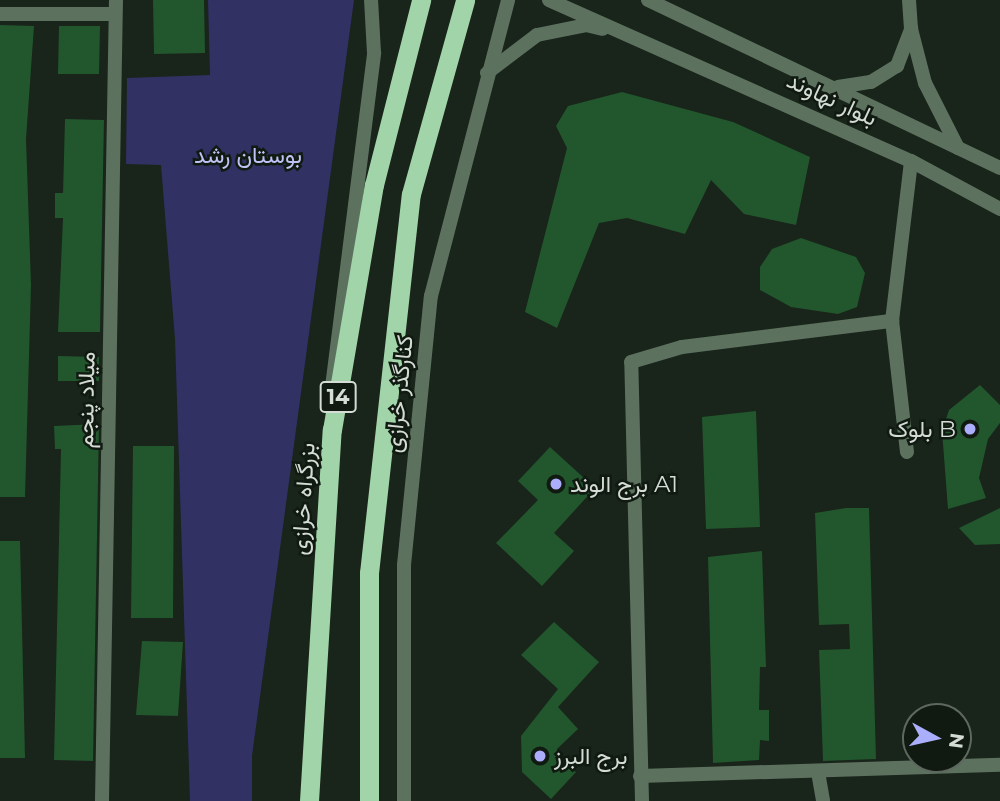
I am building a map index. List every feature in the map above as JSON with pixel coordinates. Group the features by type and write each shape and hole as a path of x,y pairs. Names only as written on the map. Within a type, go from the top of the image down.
{"highway":[{"name":"بزرگراه خرازی","path":"307,796 331,430 374,185 421,0"},
{"name":"14","path":"369,801 369,573 411,194 465,0"}],"street":[{"path":"331,430 333,348 374,53 371,0"},
{"name":"کنارگذر خرازی","path":"404,801 404,565 431,296 508,0"},
{"path":"549,0 642,37"},
{"name":"بلوار نهاوند","path":"648,0 838,87 1000,168"},
{"path":"909,0 911,29 925,83 958,148"},
{"path":"0,14 116,7"},
{"name":"میلاد پنجم","path":"102,801 116,7"},
{"path":"487,73 537,35 586,26 642,37"},
{"path":"838,87 871,82 897,66 911,29"},
{"name":"بلوار نهاوند","path":"642,37 911,161 1000,209"},
{"path":"907,452 892,321 911,161"},
{"path":"642,801 631,362 682,347 892,321"},
{"path":"640,776 1000,765"},
{"path":"818,772 822,801"}],"green space":[{"name":"بوستان رشد","path":"208,0 354,0 252,756 252,801 190,801 175,339 161,165 126,164 127,78 210,75"}],"building":[{"path":"153,0 204,0 205,53 154,54"},
{"path":"0,25 34,26 26,139 31,285 25,497 0,497"},
{"path":"59,26 100,26 99,74 58,74"},
{"path":"622,92 733,122 810,157 796,225 744,214 711,180 685,234 627,218 599,223 557,328 525,312 567,148 556,126 568,106"},
{"path":"65,119 104,120 100,332 58,332 63,218 55,218 55,193 63,193"},
{"path":"801,238 856,257 865,273 857,307 838,314 791,307 760,290 760,267 772,249"},
{"path":"58,356 99,357 99,381 58,381"},
{"name":"بلوک B","path":"980,385 1000,405 1000,423 988,439 979,478 986,498 948,509 942,431 949,410"},
{"path":"756,411 760,527 706,529 702,417"},
{"path":"99,424 93,761 54,760 61,449 55,449 54,426"},
{"path":"133,446 174,446 173,618 131,618"},
{"path":"550,447 595,488 554,533 574,551 542,586 496,543 538,500 518,481"},
{"path":"846,508 869,508 876,759 823,761 819,650 850,649 849,624 819,625 815,513"},
{"path":"1000,508 1000,544 975,545 959,528"},
{"path":"0,541 20,541 25,758 0,758"},
{"path":"762,551 766,667 760,667 759,710 769,710 769,741 760,740 759,760 713,763 708,557"},
{"path":"554,622 599,662 558,707 578,729 557,749 559,763 576,772 551,799 522,772 521,736 558,689 521,655"},
{"path":"142,641 183,642 178,716 136,715"}],"place":[{"name":"بلوک B","path":"970,429"},
{"name":"برج الوند A1","path":"556,484"},
{"name":"برج البرز","path":"540,756"}]}
